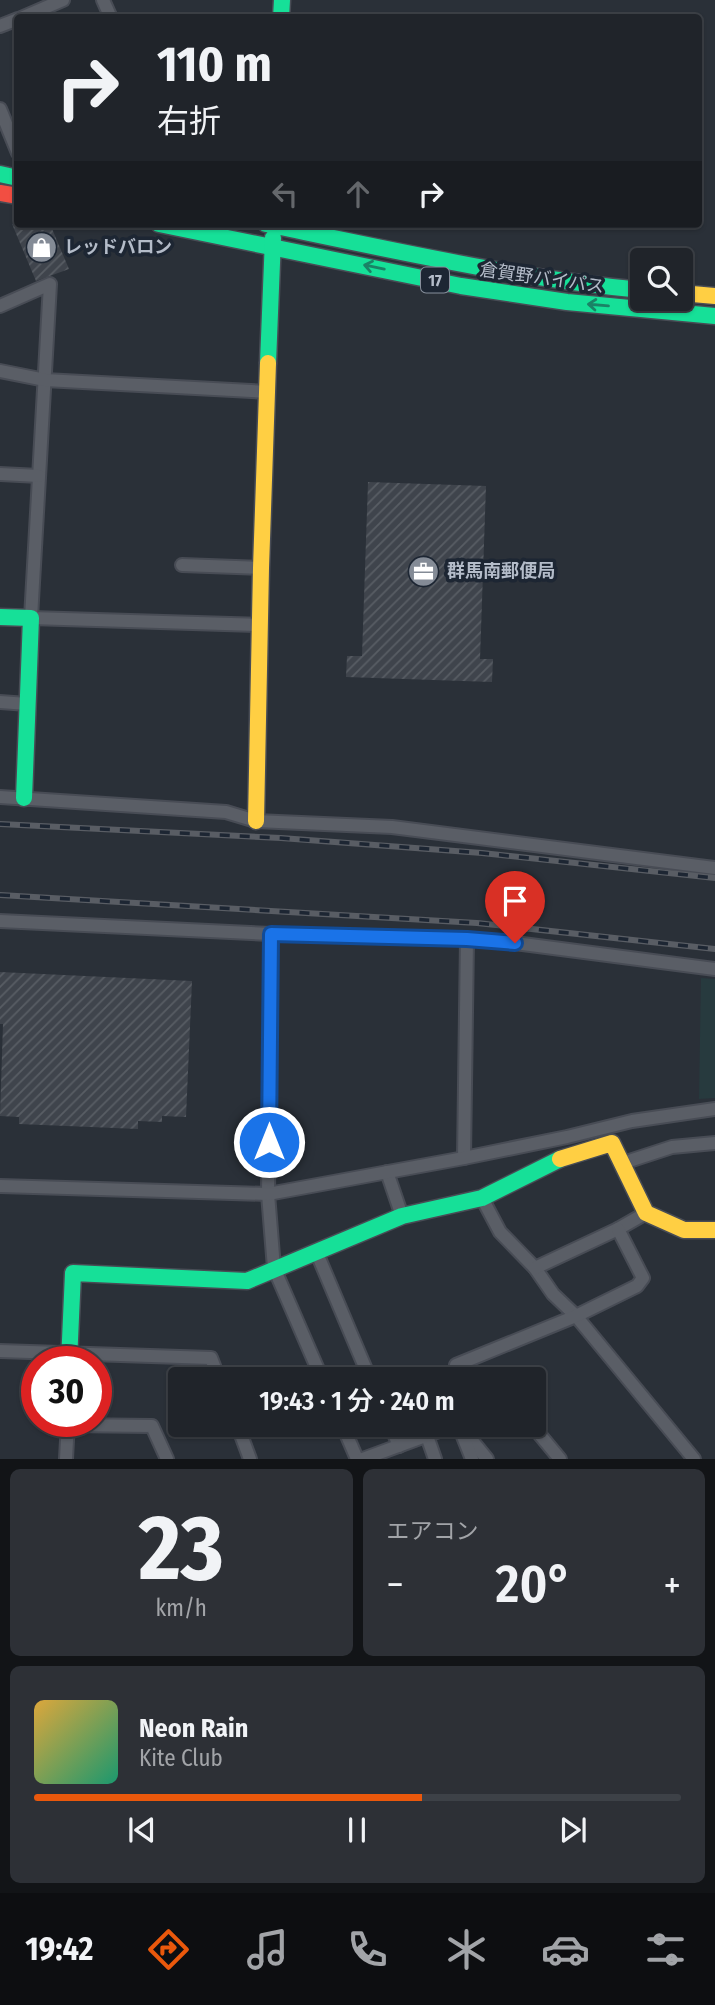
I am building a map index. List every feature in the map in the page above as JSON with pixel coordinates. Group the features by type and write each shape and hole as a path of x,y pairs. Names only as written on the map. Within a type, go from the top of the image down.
{"main road":[{"name":"倉賀野バイパス","path":"180,228 474,288 568,302 715,316"},
{"path":"256,821 261,568 273,246 271,228"},
{"name":"倉賀野バイパス","path":"290,228 464,265 569,283 630,288"},
{"path":"693,294 715,296"},
{"path":"0,617 31,618 23,798"},
{"path":"70,1346 73,1273 247,1281 402,1216 482,1198 557,1160 612,1143 646,1213 684,1230 715,1230"}],"street":[{"path":"29,14 63,0"},
{"path":"0,109 12,121"},
{"path":"0,306 50,284 31,618 260,625"},
{"path":"0,371 45,380 268,392"},
{"path":"0,474 39,476"},
{"path":"182,565 261,568"},
{"path":"0,702 27,704"},
{"path":"0,797 226,812 256,821 392,827 715,867"},
{"path":"0,921 271,934 467,939 715,969"},
{"path":"271,934 268,1194 274,1268 317,1367"},
{"path":"464,1158 467,939"},
{"path":"0,1186 268,1194 464,1158 632,1121 715,1109"},
{"path":"623,1163 672,1147 715,1143"},
{"path":"387,1172 402,1216"},
{"path":"482,1198 500,1231 535,1268 553,1294 576,1316 694,1459"},
{"path":"535,1268 646,1213"},
{"path":"457,1367 456,1364 576,1316 638,1286 643,1278 618,1229"},
{"path":"316,1251 365,1367"},
{"path":"0,1351 21,1353"},
{"path":"112,1357 211,1358 214,1367"},
{"path":"112,1425 152,1426 167,1459"},
{"path":"66,1459 67,1437"},
{"path":"242,1437 250,1459"},
{"path":"350,1437 363,1459 424,1437"},
{"path":"395,1437 399,1446"},
{"path":"427,1437 435,1459"},
{"path":"463,1437 472,1459"},
{"path":"469,1437 487,1459"},
{"path":"542,1437 560,1459"}],"green space":[{"path":"701,978 715,979 715,1098 699,1099"}],"building":[{"name":"レッドバロン","path":"12,224 14,228 52,228 69,269 36,281"},
{"name":"群馬南郵便局","path":"368,482 486,486 480,659 493,659 492,682 346,677 347,656 362,656"},
{"path":"0,972 192,981 186,1117 162,1116 162,1122 138,1121 138,1129 19,1124 19,1117 0,1116 3,1024 0,1024"}],"railway":[{"path":"0,824 281,838 482,853 715,878"},
{"path":"0,895 477,923 715,949"}],"traffic: fast":[{"path":"281,14 282,0"},
{"path":"0,174 14,177"},
{"path":"178,228 461,286 567,302 715,316"},
{"path":"285,228 500,271 630,289"},
{"path":"268,363 273,238"},
{"path":"0,617 31,618 24,798"},
{"path":"70,1346 73,1273 247,1281 402,1216 482,1198 560,1159"}],"traffic: slow":[{"path":"693,294 715,296"},
{"path":"256,821 268,363"},
{"path":"560,1159 612,1143 646,1213 684,1230 715,1230"}],"traffic: jam":[{"path":"0,193 14,195"}],"place":[{"name":"レッドバロン","path":"41,247"},
{"name":"群馬南郵便局","path":"424,571"}],"route":[{"path":"269,1142 271,934 467,939 515,943"}]}
